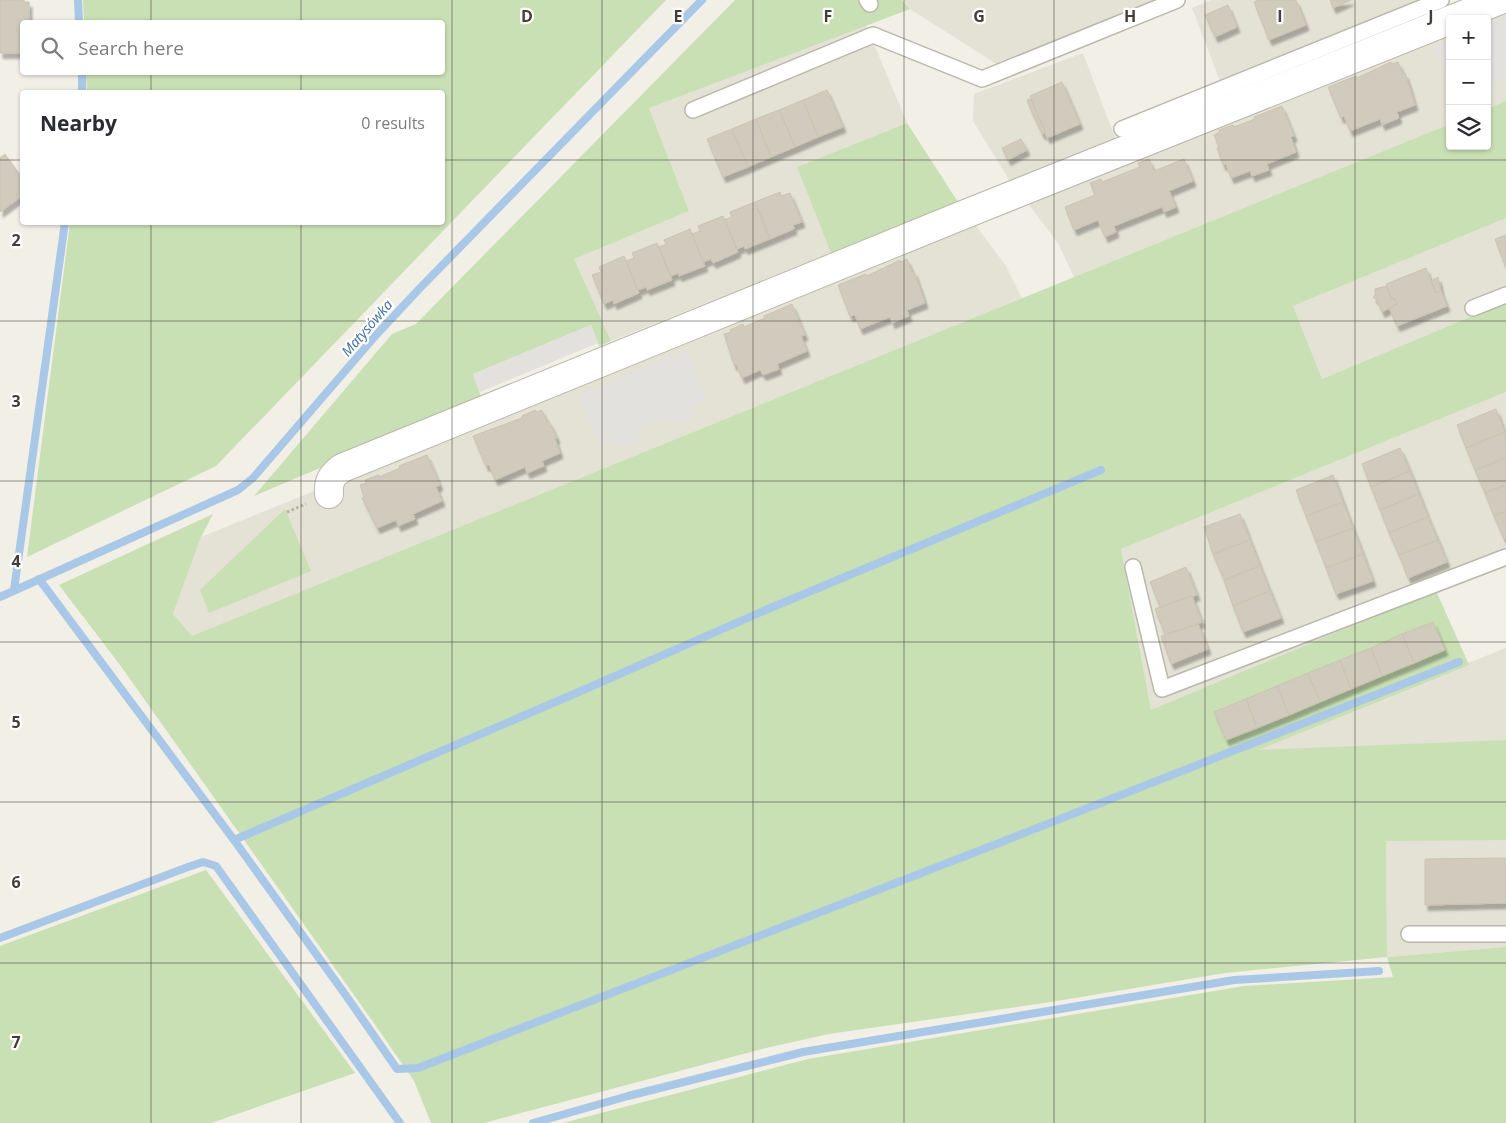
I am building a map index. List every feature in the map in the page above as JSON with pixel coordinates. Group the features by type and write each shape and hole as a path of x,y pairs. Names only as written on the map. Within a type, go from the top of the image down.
{"street":[{"path":"1463,15 1500,0"},
{"path":"329,494 329,482 336,472 342,468 967,213 1446,22"}],"lane":[{"path":"693,110 873,35 982,79 1177,0"},
{"path":"1122,129 1440,0"},
{"path":"1473,308 1506,295"},
{"path":"1133,568 1162,689 1506,557"},
{"path":"1409,934 1506,934"}],"shaded area":[{"path":"903,0 1155,0 998,65 910,9"},
{"path":"1211,0 1423,0 1220,81 1192,8"},
{"path":"1506,10 1506,101 1491,107 1491,60 1491,17"},
{"path":"1506,13 1506,76 1496,80 1493,86 1496,93 1491,95 1491,60 1491,19"},
{"path":"866,25 907,123 797,167 831,253 611,341 573,259 689,211 649,108"},
{"path":"1446,34 1446,126 1074,277 1058,243 1026,201"},
{"path":"1446,42 1446,76 1434,47"},
{"path":"1083,53 1115,138 1010,181 973,121 974,94"},
{"path":"1506,218 1506,302 1322,379 1293,306"},
{"path":"974,223 1006,266 1022,298 191,637 173,614 201,537"},
{"path":"591,325 598,343 480,392 473,374"},
{"path":"687,350 707,400 694,406 692,410 693,418 675,425 672,420 664,418 643,426 639,434 640,440 622,447 614,440 600,445 579,395"},
{"path":"1506,392 1506,564 1436,591 1468,663 1506,648 1506,740 1256,751 1151,710 1121,549"},
{"path":"1386,840 1506,840 1506,947 1387,957"}],"green space":[{"path":"83,0 666,0 216,466 27,557 70,225 445,225 445,90 87,90 86,75 445,75 445,20 84,20"},
{"path":"735,0 902,0 910,9 649,108 689,211 574,259 611,341 599,346 591,325 473,374 481,396 480,400 254,496 392,334 416,324"},
{"path":"1506,101 1506,218 1293,306 1322,379 1506,302 1506,392 1121,549 1151,710 1436,591 1469,665 1258,750 1506,740 1506,840 1386,841 1387,957 1225,973 1051,1002 829,1034 766,1048 484,1123 431,1123 414,1081 376,1026 120,665 59,585 213,514 201,537 173,614 192,636 1446,126 1446,150 1491,150 1491,107"},
{"path":"907,123 958,202 831,253 797,167"},
{"path":"285,509 311,571 209,613 200,590"},
{"path":"206,870 355,1073 211,1123 0,1123 0,946"},
{"path":"1506,947 1506,1123 563,1123 808,1059 1244,986 1393,977 1387,957"}],"building":[{"path":"0,0 24,0 24,2 29,2 29,20 20,20 20,53 0,53"},
{"path":"1258,0 1296,0 1306,25 1269,40 1254,2"},
{"path":"1330,0 1351,0 1333,8"},
{"path":"1228,5 1237,27 1215,37 1205,15"},
{"path":"1391,62 1391,64 1398,62 1403,74 1405,73 1415,105 1397,112 1399,118 1382,125 1380,119 1350,131 1344,116 1341,118 1328,87 1356,76 1357,78"},
{"path":"1062,82 1080,124 1047,138 1030,96"},
{"path":"827,90 843,127 818,137 803,100"},
{"path":"1028,99 1031,100 1045,133 1042,134 1027,101"},
{"path":"803,100 818,137 795,147 779,110"},
{"path":"1282,106 1294,136 1291,137 1296,152 1267,164 1269,170 1252,176 1250,171 1231,178 1226,164 1223,165 1214,135 1220,132 1219,130 1233,125 1234,127 1255,119 1254,117"},
{"path":"779,110 795,147 771,157 756,119"},
{"path":"756,119 771,157 748,167 732,129"},
{"path":"732,129 748,167 723,177 707,139"},
{"path":"1021,139 1027,150 1008,160 1002,148"},
{"path":"5,154 20,175 20,197 0,212 0,158"},
{"path":"1149,159 1154,171 1184,159 1193,181 1169,191 1176,207 1164,212 1162,207 1114,226 1116,232 1105,237 1098,220 1074,230 1065,207 1095,195 1090,183 1101,179 1102,182 1140,167 1138,163"},
{"path":"780,192 781,196 790,193 802,222 793,225 794,229 770,239 755,202"},
{"path":"755,202 770,239 745,249 744,246 737,249 724,220 732,217 730,212"},
{"path":"723,216 738,252 713,263 711,259 703,262 692,234 700,231 698,226"},
{"path":"690,229 705,266 679,276 678,273 671,276 659,247 666,244 664,240"},
{"path":"1506,235 1506,268 1495,239"},
{"path":"657,243 672,280 647,290 646,287 638,290 626,261 634,258 632,253"},
{"path":"624,256 639,293 614,304 613,300 604,304 592,275 601,272 599,267"},
{"path":"907,259 912,272 914,271 925,303 907,310 909,316 892,323 890,317 860,329 855,315 850,316 838,285 866,274 867,276 900,260 901,262"},
{"path":"1426,268 1436,293 1441,291 1447,306 1397,326 1389,308 1397,304 1394,298 1392,299 1386,284"},
{"path":"1438,277 1441,291 1436,293 1431,281"},
{"path":"1386,286 1392,299 1394,298 1397,304 1382,312 1377,300 1373,297 1375,289"},
{"path":"792,304 805,335 801,336 807,351 777,364 779,369 763,375 760,370 742,378 736,364 734,365 724,334 743,324 744,327 765,318 764,316"},
{"path":"1496,409 1505,432 1466,448 1457,425"},
{"path":"535,410 536,412 542,410 547,422 549,421 557,438 555,439 560,453 542,461 544,466 527,473 525,467 495,480 489,465 486,466 473,436 522,418 522,416"},
{"path":"1505,432 1506,458 1475,470 1466,448"},
{"path":"1400,448 1410,471 1371,487 1362,464"},
{"path":"427,455 440,485 436,487 442,501 413,514 415,519 398,526 396,520 377,528 362,498 364,497 360,485 366,483 365,480 379,475 379,477 400,468 399,466"},
{"path":"1506,458 1506,485 1485,493 1475,470"},
{"path":"1410,471 1419,494 1380,510 1371,487"},
{"path":"1333,475 1343,502 1306,516 1296,490"},
{"path":"1506,485 1506,511 1494,516 1485,493"},
{"path":"1419,494 1428,517 1389,533 1380,510"},
{"path":"1343,502 1353,528 1316,542 1306,516"},
{"path":"1506,511 1506,538 1504,539 1494,516"},
{"path":"1240,514 1250,540 1213,554 1204,527"},
{"path":"1428,517 1438,540 1399,555 1389,533"},
{"path":"1353,528 1363,554 1326,568 1316,542"},
{"path":"1250,540 1260,566 1224,580 1213,554"},
{"path":"1438,540 1447,562 1408,578 1399,555"},
{"path":"1363,554 1373,581 1336,594 1326,568"},
{"path":"1260,566 1270,591 1233,606 1224,580"},
{"path":"1186,567 1197,595 1160,607 1150,582"},
{"path":"1270,591 1281,618 1243,632 1233,606"},
{"path":"1192,596 1202,622 1165,635 1155,609"},
{"path":"1433,622 1445,650 1414,663 1402,634"},
{"path":"1198,624 1208,649 1171,664 1161,636"},
{"path":"1402,634 1414,663 1382,676 1371,648"},
{"path":"1371,648 1382,676 1351,689 1340,660"},
{"path":"1340,660 1351,689 1320,702 1308,673"},
{"path":"1308,673 1320,702 1289,715 1277,686"},
{"path":"1277,686 1289,715 1257,728 1246,699"},
{"path":"1246,699 1257,728 1226,740 1214,712"},
{"path":"1506,858 1506,903 1425,905 1425,859"}],"waterway":[{"path":"78,0 79,20"},
{"name":"Matysówka","path":"0,597 238,490 253,478 377,334 420,288 702,0"},
{"path":"82,75 82,90"},
{"path":"14,590 65,225"},
{"path":"39,579 234,840 768,609 1101,470"},
{"path":"234,840 397,1069 418,1068 1459,662"},
{"path":"0,938 188,867 203,862 216,866 400,1123"},
{"path":"533,1123 628,1096 803,1052 1234,980 1379,971"}]}
